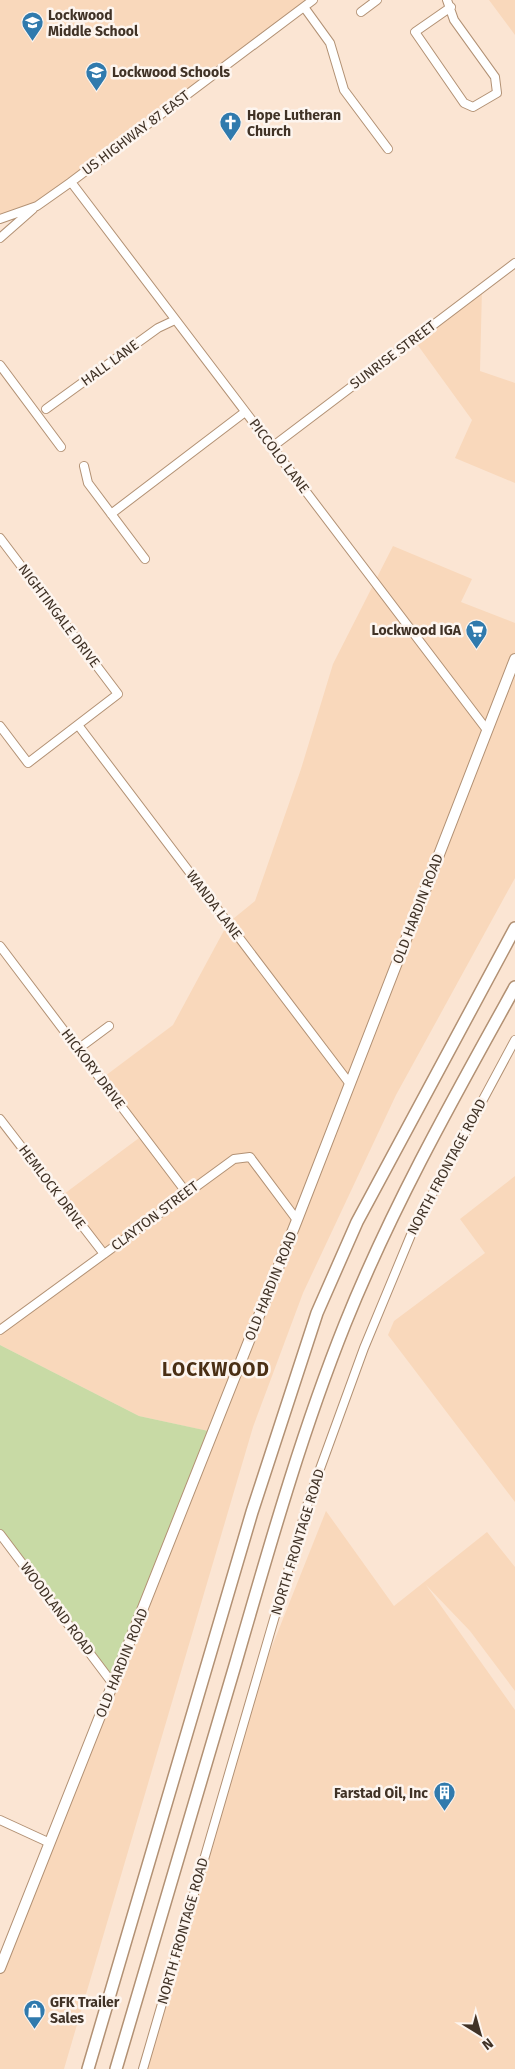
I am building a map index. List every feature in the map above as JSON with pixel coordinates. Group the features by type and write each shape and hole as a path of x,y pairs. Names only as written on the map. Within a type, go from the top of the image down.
{"highway":[{"path":"88,2069 252,1512 317,1313 357,1222 515,928"},
{"path":"116,2069 273,1534 310,1418 345,1324 382,1236 426,1146 515,987"}],"main road":[{"name":"OLD HARDIN ROAD","path":"0,1968 297,1220 515,659"}],"street":[{"name":"US HIGHWAY 87 EAST","path":"0,219 37,206 313,0"},
{"path":"361,12 377,0"},
{"path":"449,4 454,20 495,77 497,93 473,107 464,103 415,32 449,4"},
{"path":"304,7 330,43 344,90 388,148"},
{"name":"PICCOLO LANE","path":"71,182 486,730"},
{"path":"0,238 37,206"},
{"name":"SUNRISE STREET","path":"272,447 515,263"},
{"name":"HALL LANE","path":"46,409 158,328 175,320"},
{"path":"0,365 61,446"},
{"path":"111,514 245,412"},
{"path":"84,466 88,484 145,559"},
{"name":"NIGHTINGALE DRIVE","path":"0,538 118,694 78,725"},
{"path":"0,726 28,763 78,725"},
{"name":"WANDA LANE","path":"78,725 350,1084"},
{"name":"HICKORY DRIVE","path":"0,946 186,1192"},
{"path":"78,1049 109,1026"},
{"name":"NORTH FRONTAGE ROAD","path":"143,2069 309,1499 364,1348 413,1230 515,1040"},
{"name":"HEMLOCK DRIVE","path":"0,1119 104,1254"},
{"name":"CLAYTON STREET","path":"0,1330 186,1192 234,1159 250,1157 297,1220"},
{"name":"WOODLAND ROAD","path":"0,1534 113,1684"},
{"path":"0,1820 50,1843"}],"shaded area":[{"name":"Lockwood Schools","path":"0,0 314,0 37,206 0,219"},
{"path":"489,0 515,0 515,35"},
{"path":"482,288 480,371 515,383 515,483 455,458 472,420 414,340"},
{"path":"393,546 472,579 461,602 515,623 515,878 396,1095 303,1293 253,1427 64,2069 0,2069 0,1968 212,1432 139,1416 0,1345 0,1330 103,1254 60,1197 143,1135 101,1079 173,1025 228,923 255,901 301,769 333,664"},
{"path":"515,1176 515,1502 388,1335 394,1321 485,1253 460,1219"},
{"path":"326,1511 394,1606 487,1532 515,1567 515,1691 470,1631 426,1585 515,1710 515,2069 143,2069 255,1689"}],"green space":[{"path":"0,1345 139,1416 213,1432 113,1684 0,1534"}],"place":[{"name":"Lockwood Middle School","path":"32,42"},
{"name":"Lockwood Schools","path":"96,91"},
{"name":"Hope Lutheran Church","path":"231,142"},
{"name":"Lockwood IGA","path":"477,649"},
{"name":"Farstad Oil, Inc","path":"444,1812"},
{"name":"GFK Trailer Sales","path":"34,2029"}],"district":[{"name":"LOCKWOOD","path":"216,1369"}]}
